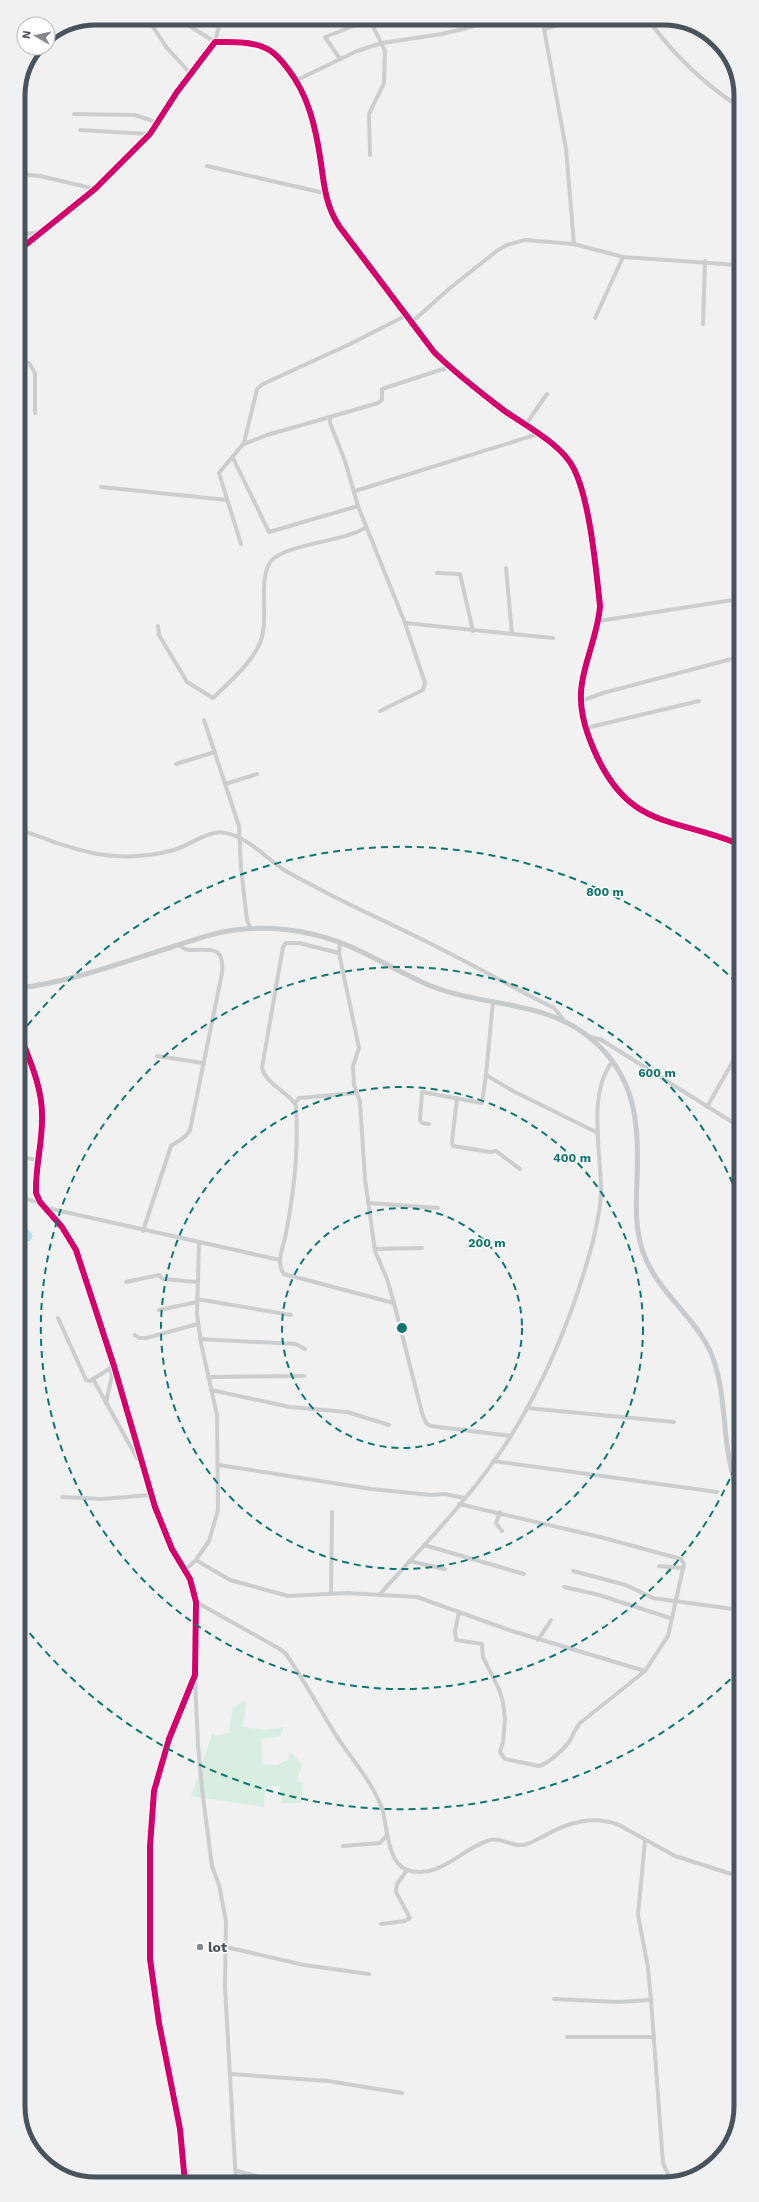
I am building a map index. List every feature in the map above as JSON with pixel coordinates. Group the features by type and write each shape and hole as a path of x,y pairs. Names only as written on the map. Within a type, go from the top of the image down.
{"main road":[{"path":"25,987 62,979 224,931 251,929 309,933 340,942 435,987 529,1008 563,1020 589,1037 613,1061 626,1083 636,1115 638,1134 636,1210 637,1226 643,1251 659,1283 700,1334 710,1350 721,1386 727,1448 734,1475"}],"street":[{"path":"151,25 166,48 190,74"},
{"path":"188,25 215,42 246,43 263,47 279,58 297,80 310,111 324,193 333,217 339,226 405,316 412,322 434,352 449,367 503,409 526,424 565,456 574,468 580,484 590,528 598,591 599,621 585,667 581,702 582,716 599,763 616,790 625,799 646,813 663,822 734,843"},
{"path":"25,246 44,232 95,189 150,134 156,122 215,42 219,25"},
{"path":"340,59 325,37 356,25"},
{"path":"370,155 369,114 384,83 385,51 372,25"},
{"path":"464,25 466,29"},
{"path":"297,80 340,59 382,43 466,29 481,25"},
{"path":"543,25 566,149 573,205 574,244"},
{"path":"544,29 559,25"},
{"path":"653,25 665,41 700,76 734,103"},
{"path":"74,114 130,114 156,122"},
{"path":"80,130 150,134"},
{"path":"207,166 324,193"},
{"path":"25,175 40,176 95,189"},
{"path":"25,234 44,232"},
{"path":"412,322 450,288 507,245 530,240 574,244 623,257 705,261 734,265"},
{"path":"595,318 623,257"},
{"path":"704,324 705,261"},
{"path":"242,544 219,473 244,444 256,390 260,385 350,344 405,316"},
{"path":"25,363 29,363 35,373 35,413"},
{"path":"244,444 267,435 378,403 382,400 382,389 449,367"},
{"path":"526,424 546,394"},
{"path":"330,417 330,423 355,491 358,506 405,623 426,687 423,690 380,710"},
{"path":"355,491 538,434"},
{"path":"233,458 269,532 358,506"},
{"path":"101,487 227,500"},
{"path":"158,626 159,635 187,682 214,698 251,658 260,645 264,624 265,576 267,566 273,559 286,552 366,527"},
{"path":"506,568 512,634"},
{"path":"437,573 460,574 473,631"},
{"path":"599,621 734,600"},
{"path":"405,623 553,638"},
{"path":"581,702 603,693 734,658"},
{"path":"586,728 699,701"},
{"path":"204,720 239,826 241,868 247,920 251,929"},
{"path":"176,764 215,752"},
{"path":"225,784 257,774"},
{"path":"25,830 82,851 116,857 145,855 175,850 216,832 240,836 283,869 309,884 369,915 413,935 554,1008 563,1020"},
{"path":"340,942 339,953 359,1048 353,1066 354,1085 360,1102 368,1203 375,1249 394,1303 422,1413 426,1423 437,1428 511,1436"},
{"path":"295,1104 266,1076 262,1068 283,947 286,943 299,943 339,953"},
{"path":"143,1231 171,1146 183,1140 190,1130 222,973 222,960 216,952 210,949 188,950 179,944"},
{"path":"429,1124 422,1123 420,1120 422,1092 482,1103 493,1001"},
{"path":"589,1037 600,1039 734,1123"},
{"path":"25,1049 37,1082 41,1100 42,1116 36,1193 40,1202 62,1226 76,1250 141,1457 151,1495 172,1549 190,1579 196,1602 197,1654 195,1675 198,1745 212,1866 219,1885 226,1921 225,1987 236,2177"},
{"path":"157,1056 204,1063"},
{"path":"707,1107 734,1060"},
{"path":"380,1594 460,1504 511,1436 527,1408 568,1322 593,1241 601,1202 598,1106 602,1078 605,1071 613,1061"},
{"path":"486,1075 513,1091 598,1133"},
{"path":"357,1093 299,1098 295,1104 297,1142 295,1179 280,1260 284,1274 394,1303"},
{"path":"457,1098 452,1141 453,1146 490,1152 496,1151 520,1169"},
{"path":"25,1158 39,1160"},
{"path":"25,1199 40,1202"},
{"path":"368,1203 438,1208"},
{"path":"46,1208 86,1216 143,1231 280,1260"},
{"path":"185,1570 196,1560 209,1540 215,1526 218,1510 219,1465 217,1415 198,1324 197,1282 199,1243"},
{"path":"375,1249 422,1248"},
{"path":"126,1282 159,1275 163,1279 197,1282"},
{"path":"159,1310 197,1301 291,1316"},
{"path":"58,1318 86,1380 93,1380 112,1367"},
{"path":"135,1335 139,1338 146,1338 198,1324"},
{"path":"200,1338 296,1344 305,1349"},
{"path":"106,1404 112,1367"},
{"path":"208,1377 304,1376"},
{"path":"93,1380 137,1458 141,1457"},
{"path":"211,1390 290,1407 347,1412 389,1425"},
{"path":"527,1408 674,1422"},
{"path":"493,1461 717,1492"},
{"path":"219,1465 372,1489 431,1495 445,1494 464,1498"},
{"path":"62,1498 102,1499 151,1495"},
{"path":"460,1504 500,1512 681,1559 684,1562 676,1600 670,1618 666,1641 645,1671 580,1723 574,1729 568,1743 544,1764 534,1765 505,1759 500,1752 503,1742 505,1719 501,1694 483,1657 482,1644 456,1640 455,1631 460,1612"},
{"path":"331,1594 332,1512"},
{"path":"500,1512 496,1524 502,1532"},
{"path":"424,1545 524,1574"},
{"path":"196,1560 230,1580 279,1594 380,1594 417,1597 538,1640 645,1671"},
{"path":"409,1561 446,1569"},
{"path":"659,1566 683,1568"},
{"path":"573,1571 626,1585 653,1598 734,1609"},
{"path":"564,1587 599,1595 670,1618"},
{"path":"196,1602 269,1642 286,1654 370,1786 382,1809 386,1836 400,1866 406,1870 430,1871 439,1868 487,1841 498,1840 521,1845 534,1842 572,1822 589,1820 610,1822 619,1825 645,1841 675,1856 734,1875"},
{"path":"538,1640 551,1620"},
{"path":"184,2177 180,2129 159,2023 150,1958 150,1846 152,1807 157,1778 169,1740 195,1675"},
{"path":"342,1846 380,1843 386,1836"},
{"path":"645,1841 638,1915 648,1968 652,2000 663,2163 668,2174 672,2176"},
{"path":"381,1924 405,1921 410,1918 396,1892 398,1884 406,1870"},
{"path":"226,1947 304,1965 369,1974"},
{"path":"554,1999 618,2002 652,2000"},
{"path":"567,2037 654,2037"},
{"path":"231,2074 328,2081 402,2093"},
{"path":"236,2170 262,2177"}],"green space":[{"path":"246,1700 243,1727 266,1730 284,1727 280,1736 261,1739 263,1764 277,1765 288,1760 290,1752 302,1764 297,1781 303,1783 302,1803 282,1803 279,1786 265,1787 264,1807 191,1796 212,1734 216,1736 229,1733 232,1709"}],"water":[{"path":"25,1225 33,1236 30,1241 25,1242"}],"cycle path":[{"path":"25,245 95,189 150,134 177,92 215,42 239,42 251,44 263,47 274,53 283,62 295,79 306,102 317,138 326,196 331,211 339,226 434,352 459,375 502,409 552,443 561,451 574,469 580,483 588,517 600,606 597,626 582,683 581,701 585,726 594,750 607,776 622,794 637,807 654,816 734,842"},
{"path":"25,1048 37,1083 41,1104 42,1125 36,1193 40,1202 62,1227 76,1250 114,1366 155,1507 172,1549 190,1579 196,1602 195,1675 169,1739 154,1791 150,1846 150,1959 159,2023 180,2129 184,2177"}],"place":[{"name":"lot","path":"200,1947"}]}
